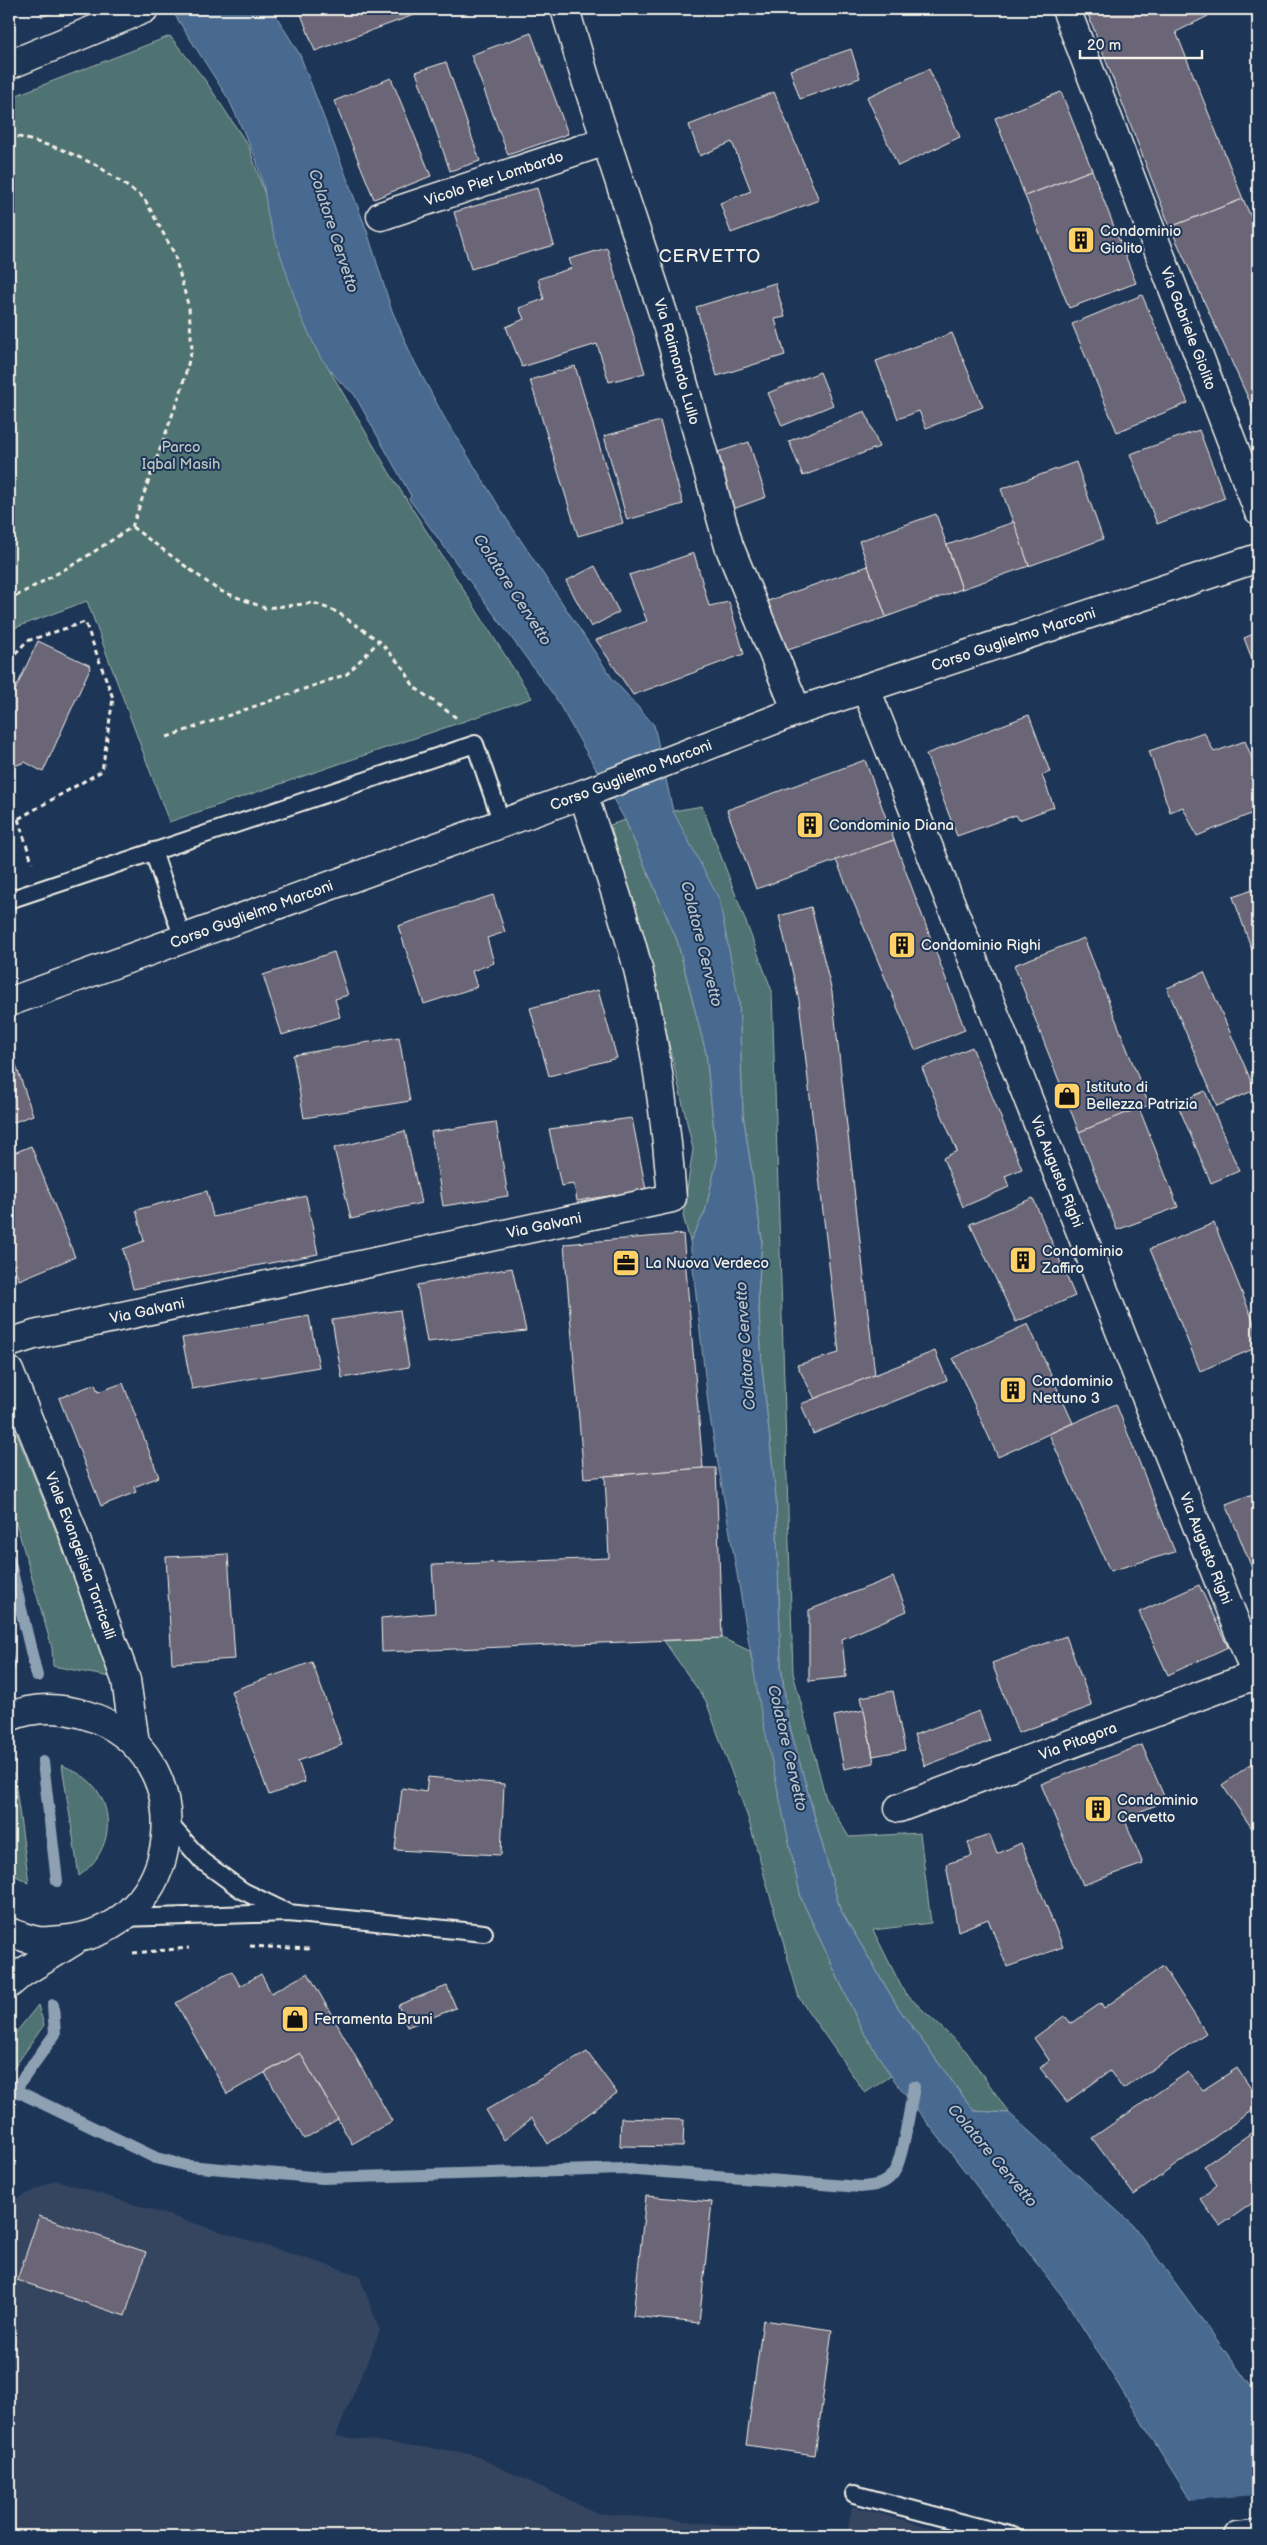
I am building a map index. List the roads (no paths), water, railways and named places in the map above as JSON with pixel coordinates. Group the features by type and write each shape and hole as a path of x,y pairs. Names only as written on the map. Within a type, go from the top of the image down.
{"street":[{"path":"11,56 88,33 144,9"},
{"name":"Via Raimondo Lullo","path":"565,9 606,141 668,328 728,546 797,711"},
{"name":"Via Gabriele Giolito","path":"1066,9 1258,510"},
{"name":"Vicolo Pier Lombardo","path":"381,216 606,141"},
{"name":"Corso Guglielmo Marconi","path":"9,1002 590,791 663,761 797,711 1258,558"},
{"name":"Via Augusto Righi","path":"866,689 1257,1677"},
{"name":"Via Galvani","path":"9,1342 34,1334 672,1198 665,1111 638,969 610,875 590,791"},
{"name":"Viale Evangelista Torricelli","path":"9,1371 70,1524 126,1680 135,1743"},
{"name":"Via Pitagora","path":"899,1808 1257,1677"},
{"path":"9,1717 25,1710 65,1708 103,1720 135,1743 157,1776 165,1799 168,1822 163,1859 147,1892 121,1918 101,1930 78,1938 22,1973 9,1984"},
{"path":"9,1932 39,1941 78,1938"},
{"path":"1238,2536 1258,2534"}],"lane":[{"path":"9,900 475,744 502,823"},
{"path":"153,851 183,938"},
{"path":"168,1822 202,1861 243,1891 288,1913"},
{"path":"121,1918 288,1913 484,1933"},
{"path":"854,2494 1013,2536"}],"water":[{"name":"Colatore Cervetto","path":"171,9 272,9 300,55 367,231 391,308 412,357 444,417 508,521 612,678 654,725 673,811 719,899 739,1001 743,1114 762,1240 758,1293 762,1367 776,1498 781,1666 788,1720 840,1909 899,2009 974,2111 1009,2113 1133,2225 1258,2396 1258,2536 1213,2536 1066,2301 891,2076 862,2030 801,1898 760,1707 709,1412 690,1241 705,1212 717,1160 706,1053 677,940 625,820 555,697 409,499 411,496 354,394 340,382 320,357 301,317 268,217 264,189 256,159 229,100"}],"waterway":[{"path":"9,1559 37,1676"},
{"path":"43,1762 57,1881"},
{"path":"9,2098 55,2034 53,2005"},
{"path":"15,2090 156,2158 188,2166 323,2178 624,2169 860,2187 882,2183 896,2169 903,2147 914,2087"}],"place":[{"name":"Condominio Giolito","path":"1081,240"},
{"name":"Condominio Diana","path":"810,825"},
{"name":"Condominio Righi","path":"902,945"},
{"name":"Istituto di Bellezza Patrizia","path":"1067,1096"},
{"name":"Condominio Zaffiro","path":"1023,1260"},
{"name":"La Nuova Verdeco","path":"626,1263"},
{"name":"Condominio Nettuno 3","path":"1013,1390"},
{"name":"Condominio Cervetto","path":"1098,1809"},
{"name":"Ferramenta Bruni","path":"295,2019"}],"district":[{"name":"CERVETTO","path":"710,256"}],"park label":[{"name":"Parco Iqbal Masih","path":"181,456"}]}
